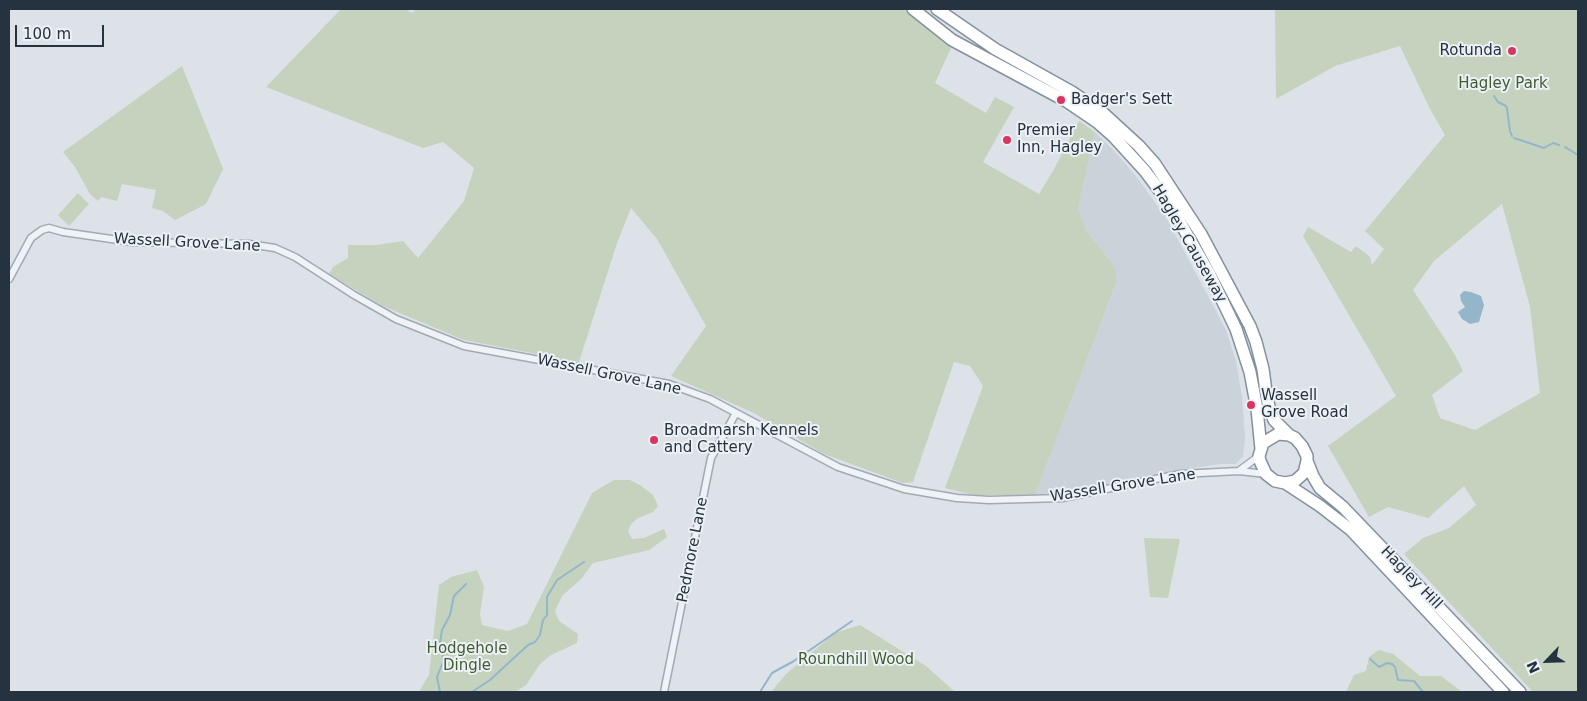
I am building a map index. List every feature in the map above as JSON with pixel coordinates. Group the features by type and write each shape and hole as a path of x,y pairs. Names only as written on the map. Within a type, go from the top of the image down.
{"highway":[{"name":"Hagley Causeway","path":"913,9 952,40 1066,101 1097,122 1124,147 1145,172 1169,203 1236,329 1252,381 1260,452"},
{"name":"Hagley Causeway","path":"937,9 996,49 1072,92 1103,113 1139,146 1155,164 1201,234 1239,304 1256,342 1270,410 1274,420 1289,435"},
{"path":"1278,434 1289,435 1295,438 1302,446 1307,461 1304,473 1300,478 1285,483 1275,481 1266,474 1260,452 1263,443 1273,436 1278,434"},
{"name":"Hagley Hill","path":"1307,461 1320,488 1343,507 1520,692"},
{"name":"Hagley Hill","path":"1285,483 1320,506 1351,530 1503,692"}],"street":[{"name":"Wassell Grove Lane","path":"9,279 31,238 42,230 49,228 63,232 132,242 249,244 275,248 294,257 354,296 396,319 464,346 669,384 710,399 838,467 904,489 958,498 989,500 1062,498 1180,474 1239,471 1266,474"},
{"name":"Pedmore Lane","path":"664,692 711,458 736,413"},
{"path":"1239,471 1250,464 1260,452"}],"shaded area":[{"path":"1095,132 1139,180 1168,221 1226,330 1236,361 1242,397 1245,438 1243,456 1236,464 1220,464 1159,473 1095,487 1035,495 1116,283 1116,268 1087,232 1078,209"}],"green space":[{"path":"341,9 405,9 412,13 416,9 903,9 951,48 935,83 986,113 995,97 1014,107 983,162 1039,194 1079,121 1095,132 1078,209 1087,232 1116,268 1116,283 1035,495 973,495 945,488 983,386 970,366 954,362 913,482 903,483 824,454 754,413 671,376 706,326 657,239 631,208 617,243 579,362 464,340 383,306 329,274 333,267 348,258 348,245 377,245 403,241 418,258 464,201 474,168 443,142 423,148 266,87"},
{"name":"Hagley Park","path":"1275,9 1578,9 1578,692 1533,692 1404,554 1423,538 1449,528 1476,505 1464,486 1428,518 1388,507 1369,517 1328,446 1396,396 1303,236 1308,227 1351,252 1356,246 1370,257 1372,265 1384,249 1365,231 1445,135 1430,109 1400,46 1335,66 1276,99","holes":["1502,204 1530,307 1540,393 1475,430 1440,418 1432,395 1463,371 1454,353 1413,290 1434,261"]},
{"path":"182,66 223,169 206,204 175,220 163,211 152,208 156,190 122,184 117,201 101,197 98,201 90,194 75,167 63,152"},
{"path":"78,193 89,204 69,226 58,215"},
{"name":"Hodgehole Dingle","path":"614,480 630,480 640,485 653,495 658,506 653,512 638,518 631,524 628,531 632,539 644,538 664,529 667,537 649,550 593,563 581,579 562,596 555,611 559,621 578,634 577,643 551,655 540,664 526,685 515,692 419,692 429,675 439,585 451,577 477,570 484,587 480,614 482,625 508,631 527,624 592,493"},
{"path":"1144,538 1180,539 1168,598 1150,597"},
{"name":"Roundhill Wood","path":"860,625 926,666 955,692 771,692 786,674 835,633"},
{"path":"1379,650 1393,654 1420,676 1441,676 1462,692 1346,692 1354,675 1366,671 1369,657"}],"water":[{"path":"1464,291 1481,296 1484,305 1479,322 1470,324 1462,319 1458,312 1465,307 1460,295"}],"waterway":[{"path":"1494,96 1498,102 1507,108 1512,136"},
{"path":"1514,138 1544,148 1553,143 1559,145"},
{"path":"1565,147 1578,155"},
{"path":"472,692 490,680 528,645 535,642 540,635 543,620 547,615 547,597 557,580 584,562"},
{"path":"440,692 437,677 443,662 443,646 440,643 442,630 450,615 454,596 466,584"},
{"path":"760,692 772,673 794,661 852,621"},
{"path":"1370,659 1379,667 1387,663 1392,664 1395,667 1398,680 1414,681 1423,692"}],"place":[{"name":"Rotunda","path":"1512,51"},
{"name":"Badger's Sett","path":"1061,100"},
{"name":"Premier Inn, Hagley","path":"1007,140"},
{"name":"Wassell Grove Road","path":"1251,405"},
{"name":"Broadmarsh Kennels and Cattery","path":"654,440"}]}
